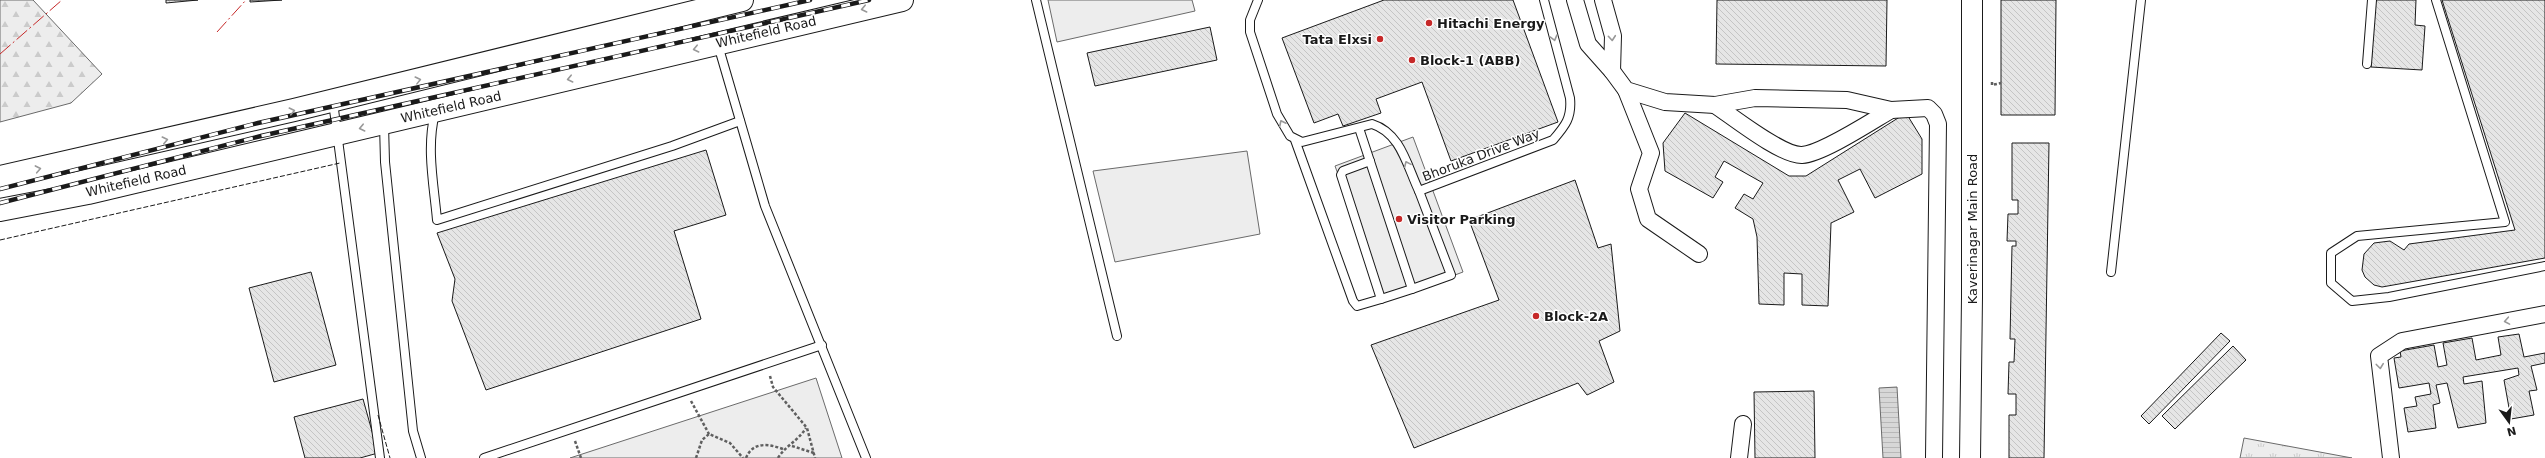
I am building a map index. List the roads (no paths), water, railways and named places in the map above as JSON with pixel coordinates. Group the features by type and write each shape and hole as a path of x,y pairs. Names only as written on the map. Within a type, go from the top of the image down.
{"main road":[{"path":"0,177 333,101 742,0"},
{"name":"Whitefield Road","path":"0,210 88,193 902,0"}],"street":[{"path":"1575,0 1588,44 1612,71 1626,90 1651,153 1639,189 1648,219 1699,254"},
{"path":"1603,0 1613,36 1612,71"},
{"name":"Kaverinagar Main Road","path":"1970,458 1972,297 1972,0"},
{"path":"1626,90 1665,102 1715,105 1755,98 1847,100 1891,110 1928,108 1934,114 1938,124 1934,458"},
{"path":"1715,105 1778,148 1802,155 1832,144 1891,110"},
{"path":"2391,458 2379,356 2402,341 2545,314"},
{"path":"1739,458 1743,424"}],"lane":[{"path":"1036,0 1117,336"},
{"path":"1258,0 1250,20 1253,47 1277,114 1285,130 1295,140 1353,301 1360,306 1451,275 1419,191"},
{"name":"Bhoruka Drive Way","path":"1295,140 1302,142 1313,140 1372,124 1391,133 1419,191 1553,140 1563,128 1572,112 1570,98 1544,0"},
{"path":"2111,272 2141,0"},
{"path":"2366,64 2372,0"},
{"path":"2436,0 2504,222 2357,236 2331,253 2331,282 2352,301 2389,297 2545,266"},
{"path":"718,44 765,206 866,458"},
{"path":"333,101 380,458"},
{"path":"435,110 431,130 430,148 437,220 672,146 740,121"},
{"path":"384,123 385,162 413,430 421,458"},
{"path":"1359,128 1412,288"},
{"path":"1370,161 1343,171 1341,175 1381,299"},
{"path":"484,458 822,345"}],"railway":[{"path":"0,189 258,123 810,0"},
{"path":"0,203 261,136 869,0"}],"place":[{"name":"Hitachi Energy","path":"1429,23"},
{"name":"Tata Elxsi","path":"1380,39"},
{"name":"Block-1 (ABB)","path":"1412,60"},
{"name":"Visitor Parking","path":"1399,219"},
{"name":"Block-2A","path":"1536,316"}]}
